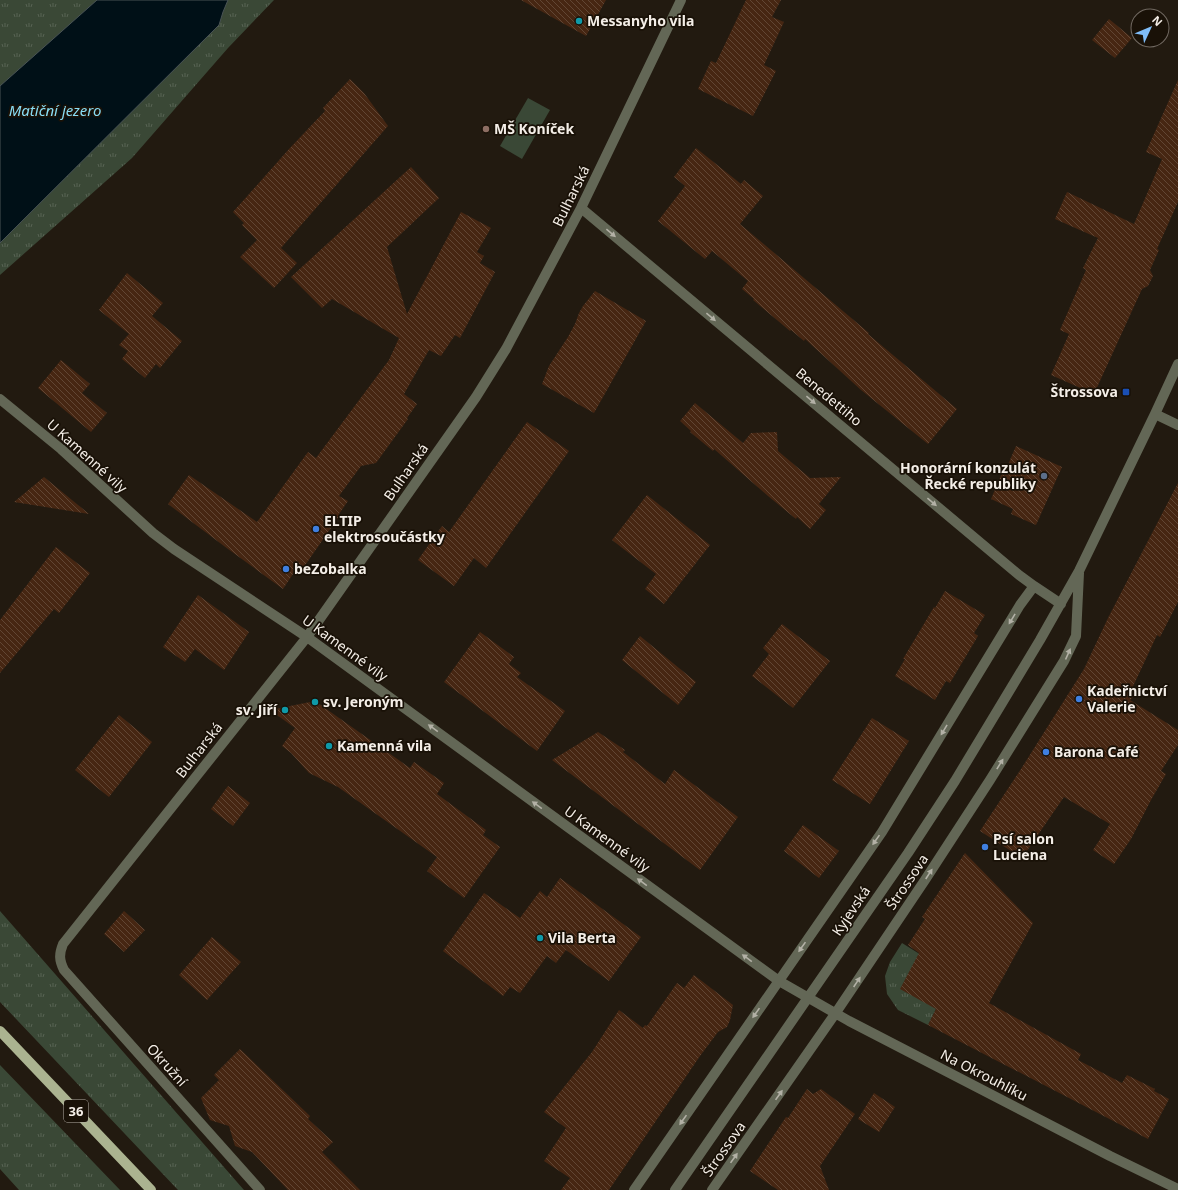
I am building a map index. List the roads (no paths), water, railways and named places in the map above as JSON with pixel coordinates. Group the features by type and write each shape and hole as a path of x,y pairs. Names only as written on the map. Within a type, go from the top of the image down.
{"main road":[{"name":"36","path":"0,1031 151,1190"}],"street":[{"name":"Bulharská","path":"59,956 63,944 307,637 476,397 506,349 581,208 681,0"},
{"name":"Benedettiho","path":"581,208 1034,586 1061,604"},
{"name":"Štrossova","path":"1040,640 1079,570 1156,414 1178,364"},
{"name":"U Kamenné vily","path":"0,399 66,453 153,533 174,549 307,637 779,981"},
{"path":"1156,414 1178,425"},
{"name":"Štrossova","path":"712,1190 835,1014 943,853 1064,661 1076,636 1079,570"},
{"path":"634,1190 882,832 1020,605 1034,586"},
{"name":"Kyjevská","path":"675,1190 908,853 955,781 1040,640"},
{"name":"Okružní","path":"59,956 60,963 64,970 260,1190"},
{"name":"Na Okrouhlíku","path":"779,981 835,1014 1103,1153 1178,1189"}],"water":[{"name":"Matiční jezero","path":"97,0 228,0 219,25 0,243 0,86"}],"place":[{"name":"Messanyho vila","path":"579,21"},
{"name":"MŠ Koníček","path":"486,129"},
{"name":"Štrossova","path":"1126,392"},
{"name":"Honorární konzulát Řecké republiky","path":"1044,476"},
{"name":"ELTIP elektrosoučástky","path":"316,529"},
{"name":"beZobalka","path":"286,569"},
{"name":"Kadeřnictví Valerie","path":"1079,699"},
{"name":"sv. Jeroným","path":"315,702"},
{"name":"sv. Jiří","path":"285,710"},
{"name":"Kamenná vila","path":"329,746"},
{"name":"Barona Café","path":"1046,752"},
{"name":"Psí salon Luciena","path":"985,847"},
{"name":"Vila Berta","path":"540,938"}]}
